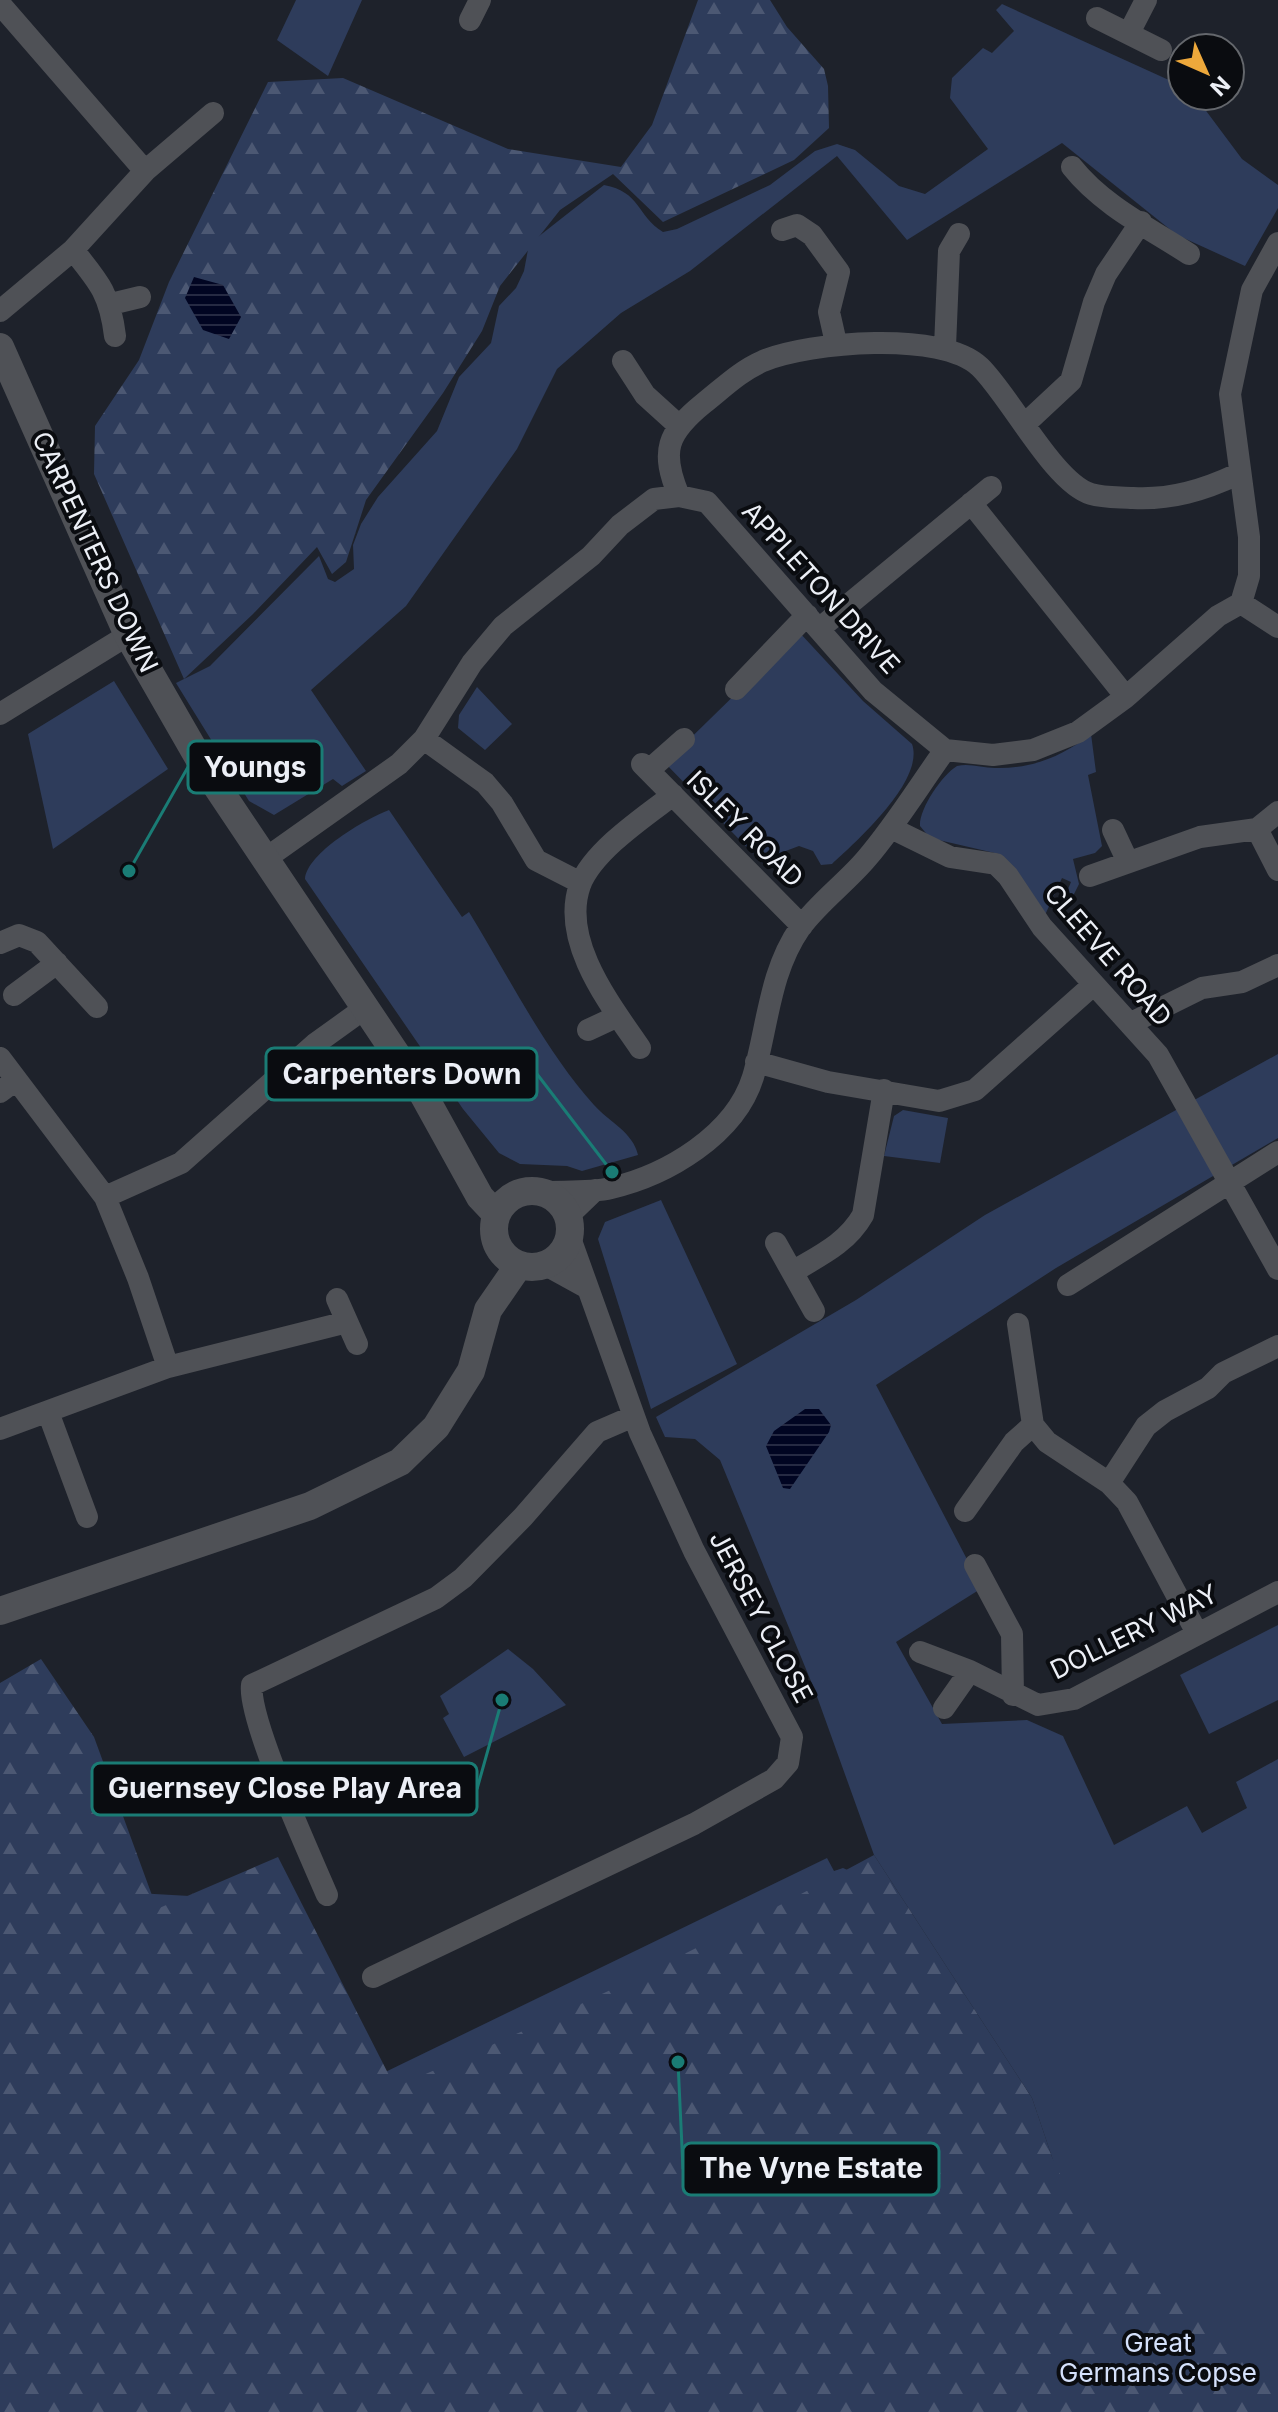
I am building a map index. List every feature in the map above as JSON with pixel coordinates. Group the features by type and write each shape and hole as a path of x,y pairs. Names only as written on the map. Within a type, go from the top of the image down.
{"street":[{"path":"1129,33 1146,0"},
{"path":"0,4 145,171"},
{"path":"1097,18 1161,50"},
{"path":"0,311 73,250 145,171 213,113"},
{"path":"1072,167 1087,185 1189,254"},
{"path":"1026,423 1071,381 1094,302 1106,274 1141,222"},
{"path":"782,230 797,225 812,235 839,272 829,312 836,343"},
{"path":"945,347 949,251 959,234"},
{"path":"494,1303 497,1246 494,1233 506,1204 528,1190 612,1188 653,1172 710,1140 743,1100 756,1062 764,1020 780,966 802,926 891,828 945,750 993,755 1033,750 1078,732 1126,697 1218,616 1241,603 1249,576 1249,537 1238,474 1230,394 1252,290 1278,243"},
{"path":"73,250 104,289 111,304 115,336"},
{"path":"111,304 140,297"},
{"path":"265,859 399,764 424,739 472,663 503,626 591,556 620,525 654,499 679,496 668,470 677,424 736,376 764,361 836,343 945,347 979,366 1026,423 1046,455 1072,482 1091,494 1145,499 1200,492 1238,474"},
{"name":"CARPENTERS DOWN","path":"0,347 128,635 205,769 460,1155 480,1197 506,1204"},
{"path":"623,361 645,395 677,424"},
{"path":"736,689 813,622 991,487"},
{"name":"APPLETON DRIVE","path":"679,496 707,502 873,691 945,750"},
{"path":"971,503 1126,697"},
{"path":"1241,603 1278,627"},
{"path":"0,714 128,635"},
{"path":"424,739 485,783 502,803 536,860 581,883"},
{"name":"ISLEY ROAD","path":"684,739 646,767 802,926"},
{"path":"640,1048 618,1016 583,949 573,918 581,883 625,832 673,795"},
{"path":"1090,876 1200,837 1257,829 1278,812"},
{"name":"CLEEVE ROAD","path":"891,828 950,857 996,864 1042,927 1092,986 1131,1023 1158,1055 1278,1269"},
{"path":"1257,829 1278,870"},
{"path":"1113,830 1128,862"},
{"path":"0,943 19,935 37,942 97,1007"},
{"path":"14,995 57,963"},
{"path":"1131,1023 1202,988 1242,982 1278,965"},
{"path":"756,1062 828,1082 939,1101 975,1090 1092,986"},
{"path":"105,1197 181,1163 315,1044 365,1008"},
{"path":"588,1030 618,1016"},
{"path":"0,1058 8,1086 105,1197 168,1367"},
{"path":"794,1271 839,1244 853,1231 863,1215 884,1090"},
{"path":"1068,1285 1278,1152"},
{"path":"0,1611 310,1506 400,1462 436,1427 471,1371 488,1310 533,1265 564,1250 570,1227 595,1190"},
{"path":"544,1192 556,1198 570,1227"},
{"name":"JERSEY CLOSE","path":"373,1977 694,1824 774,1779 788,1763 792,1737 694,1551 634,1416 586,1287 570,1227"},
{"path":"776,1243 814,1311"},
{"path":"497,1246 586,1287"},
{"path":"337,1299 357,1344"},
{"path":"0,1429 168,1367 347,1322"},
{"path":"1018,1324 1033,1425 1047,1442 1109,1483 1127,1502 1197,1633"},
{"path":"1109,1483 1146,1426 1165,1411 1208,1388 1223,1373 1278,1346"},
{"path":"48,1412 87,1517"},
{"path":"327,1895 269,1752 250,1697 252,1685 436,1598 463,1578 523,1517 597,1432 634,1416"},
{"path":"965,1511 1014,1442 1033,1425"},
{"name":"DOLLERY WAY","path":"975,1565 1012,1634 1013,1695"},
{"name":"DOLLERY WAY","path":"920,1652 970,1671 1038,1705 1074,1699 1278,1592"},
{"path":"944,1708 970,1671"}],"green space":[{"path":"296,0 362,0 328,76 277,40"},
{"path":"698,0 770,0 787,27 824,69 828,86 829,128 794,160 663,222 613,174 560,210 500,286 482,331 443,393 366,500 346,562 332,574 317,547 253,614 184,679 94,474 95,426 139,360 169,282 268,82 343,78 508,149 621,167 652,125"},
{"path":"1002,4 1166,79 1166,112 1207,112 1242,159 1278,185 1278,208 1245,266 1177,235 1062,143 907,240 837,156 690,271 621,313 557,369 517,449 406,606 311,690 366,771 342,786 333,779 274,815 249,801 176,683 210,666 319,556 328,579 335,582 354,569 353,545 361,524 378,497 437,431 459,377 491,343 499,306 516,288 524,271 529,244 604,185 632,198 663,232 677,229 770,185 815,151 837,144 855,150 899,186 925,194 988,149 950,98 952,78 983,48 992,53 1014,31 996,10"},
{"path":"799,632 863,701 912,744 913,759 899,792 886,809 832,864 821,865 813,851 799,846 783,852 778,864 764,865 665,763"},
{"path":"114,681 168,769 53,849 28,734"},
{"path":"477,687 512,724 485,750 458,728 459,715"},
{"path":"1091,734 1096,772 1088,775 1102,846 1095,853 1073,859 1079,884 1072,898 1066,894 1071,882 1062,878 1045,915 999,854 930,838 920,826 932,793 957,766 1022,766 1058,755"},
{"path":"389,810 462,917 469,912 559,1060 594,1105 631,1140 638,1155 582,1171 567,1166 520,1164 499,1153 463,1109 305,879 308,869 326,848 352,829"},
{"name":"Great Germans Copse","path":"1278,1054 1278,1138 1056,1268 876,1385 982,1588 896,1642 942,1724 1027,1720 1063,1736 1114,1845 1187,1806 1202,1833 1247,1808 1236,1782 1278,1759 1278,2412 0,2412 0,1703 137,1893 295,1902 377,2076 827,1858 834,1871 843,1868 852,1872 1055,2166 1032,2098 874,1855 815,1691 720,1460 695,1439 665,1437 656,1417 856,1300 985,1215"},
{"path":"903,1110 948,1118 940,1163 884,1156 894,1116"},
{"path":"661,1200 737,1364 651,1409 598,1239 605,1222"},
{"path":"1278,1625 1278,1700 1209,1734 1180,1675"},
{"path":"508,1649 533,1669 566,1705 464,1757 443,1718 449,1714 440,1696"},
{"name":"Great Germans Copse","path":"41,1659 94,1737 157,1909 278,1857 395,2087 638,1977 874,1855 1032,2098 1052,2157 1075,2205 1192,2315 1278,2377 1278,2412 0,2412 0,1683"}],"shaded area":[{"path":"194,277 223,285 241,317 229,339 203,330 185,298"},
{"path":"805,1409 819,1409 831,1425 790,1489 783,1488 766,1446 774,1431"}],"place":[{"name":"Youngs","path":"129,871"},
{"name":"Carpenters Down","path":"612,1172"},
{"name":"Guernsey Close Play Area","path":"502,1700"},
{"name":"The Vyne Estate","path":"678,2062"}]}
